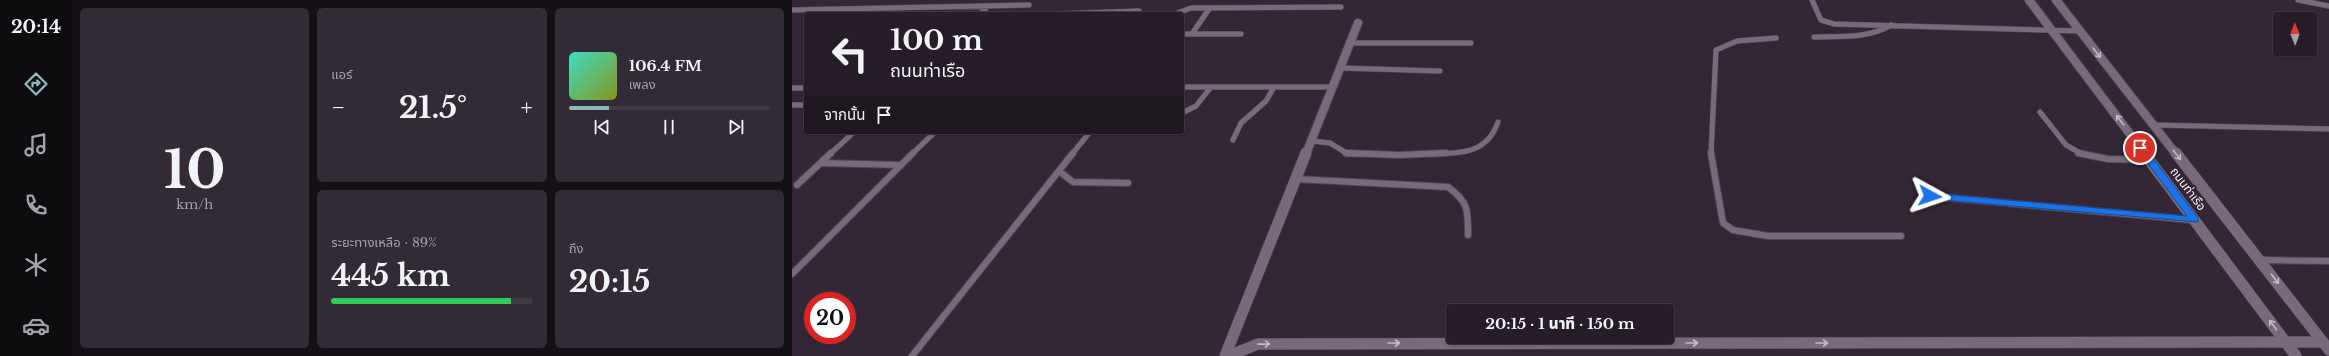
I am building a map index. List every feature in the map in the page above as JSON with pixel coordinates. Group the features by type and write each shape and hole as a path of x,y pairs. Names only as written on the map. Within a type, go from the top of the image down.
{"street":[{"name":"ถนนท่าเรือ","path":"2029,0 2296,356"},
{"name":"ถนนท่าเรือ","path":"2056,0 2326,346"},
{"path":"1226,356 1358,23"},
{"path":"1226,356 1258,344 2286,342 2326,346"}],"lane":[{"path":"1812,0 1821,20 1828,23 2080,31"},
{"path":"2298,0 2329,6"},
{"path":"792,10 1029,5"},
{"path":"982,12 988,6"},
{"path":"1180,12 1191,8 1341,7"},
{"path":"885,12 890,8"},
{"path":"1192,34 1209,9"},
{"path":"1111,12 1139,11"},
{"path":"1814,37 1869,34 1879,32 1891,25"},
{"path":"1184,34 1241,34"},
{"path":"1776,38 1729,43 1716,50 1714,59 1711,155 1723,223 1733,230 1768,236 1900,236"},
{"path":"1350,43 1470,43"},
{"path":"1340,68 1440,71"},
{"path":"1184,112 1196,106 1211,87"},
{"path":"1233,140 1241,123 1266,101 1274,87"},
{"path":"1184,88 1333,87"},
{"path":"792,88 804,88"},
{"path":"792,105 804,105"},
{"path":"2040,112 2069,148 2075,152 2100,157 2150,160"},
{"path":"1312,141 1330,143 1342,152 1348,154 1455,152 1485,144 1491,139 1498,122"},
{"path":"2154,125 2329,129"},
{"path":"797,185 852,134"},
{"path":"792,274 933,134"},
{"path":"912,356 1088,134"},
{"path":"821,163 901,165"},
{"path":"1059,171 1073,182 1128,183"},
{"path":"1296,179 1448,187 1463,197 1467,205 1468,234"},
{"path":"1930,196 2195,220"},
{"path":"2260,260 2329,261"}],"route":[{"path":"1930,196 2076,208 2195,220 2140,148"}]}
